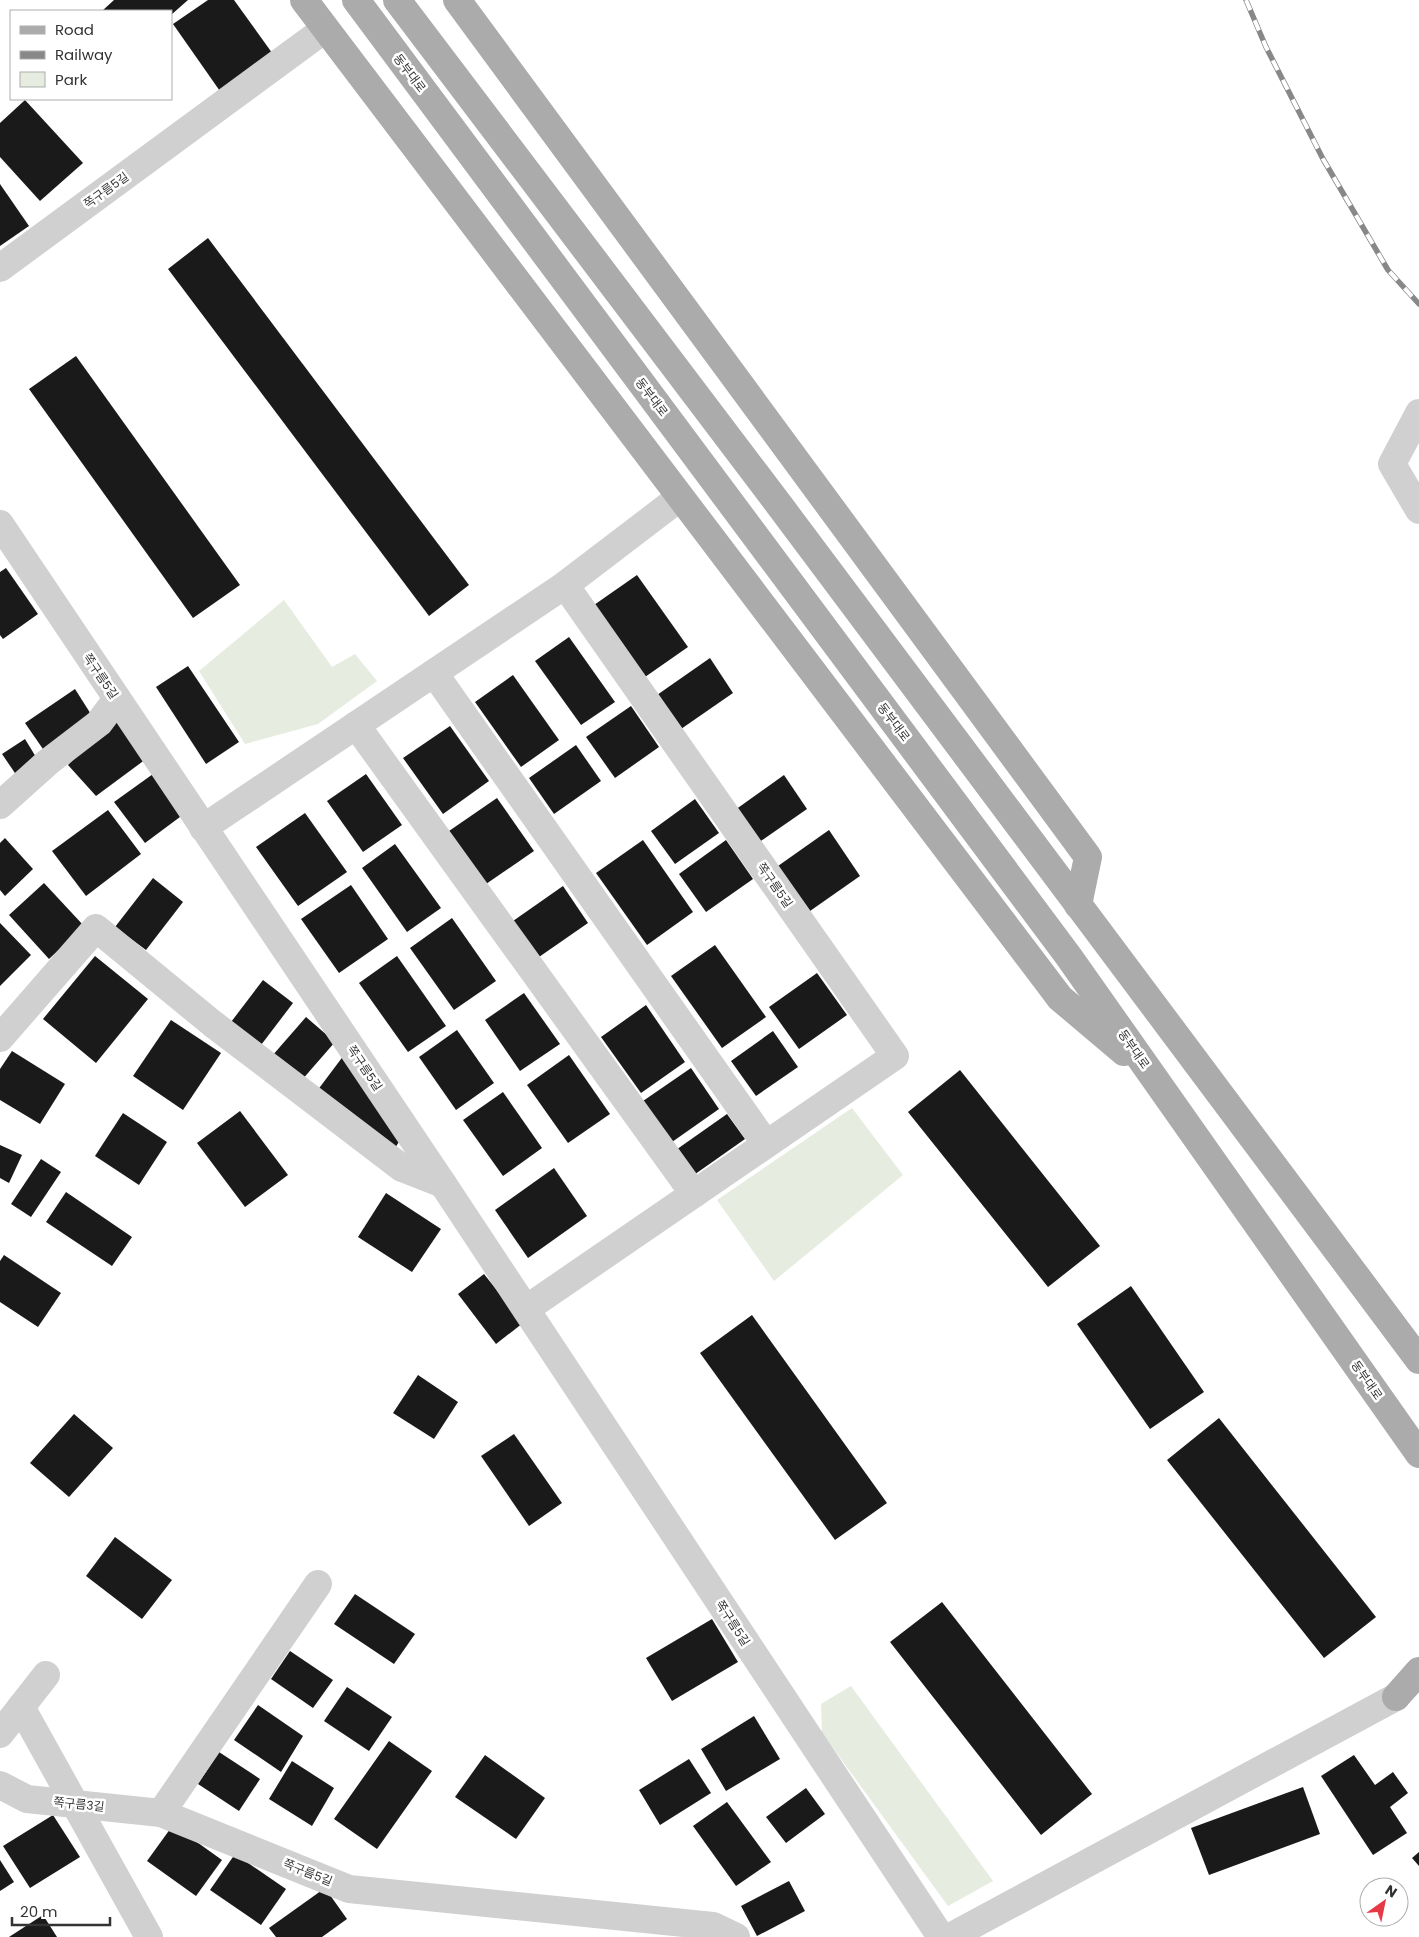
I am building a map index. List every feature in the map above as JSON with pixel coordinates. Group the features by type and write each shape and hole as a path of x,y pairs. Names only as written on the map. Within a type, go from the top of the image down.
{"main road":[{"path":"304,0 679,498 1060,998 1154,1077"},
{"name":"동부대로","path":"356,0 1069,957 1419,1454"},
{"path":"397,0 780,506 1419,1360"},
{"path":"457,0 1088,857 1078,905"},
{"path":"1407,1693 1419,1671"}],"street":[{"name":"쪽구름5길","path":"0,268 325,29"},
{"path":"1419,414 1392,464 1419,510"},
{"path":"202,828 565,585 679,498"},
{"name":"쪽구름5길","path":"0,524 202,828 443,1184 941,1937"},
{"name":"쪽구름5길","path":"526,1309 895,1056 565,585"},
{"path":"434,673 766,1144"},
{"path":"0,805 48,762 99,723 116,699"},
{"path":"356,725 694,1194"},
{"path":"0,1038 10,1009 96,928 213,1024 402,1168 443,1184"},
{"path":"161,1813 318,1584"},
{"path":"0,1734 46,1675"},
{"path":"950,1937 1407,1693"},
{"path":"21,1707 149,1937"},
{"name":"쪽구름3길","path":"0,1786 27,1799 161,1813"},
{"name":"쪽구름5길","path":"161,1813 349,1889 713,1926 736,1937"}],"green space":[{"path":"284,600 332,667 355,654 377,681 318,724 245,744 199,671"},
{"path":"852,1108 903,1175 774,1281 717,1200"},
{"path":"851,1686 993,1881 948,1906 822,1733 821,1704"}],"building":[{"path":"114,0 188,0 172,14 172,10 103,10"},
{"path":"208,0 234,0 275,57 222,94 173,24"},
{"path":"25,100 83,163 40,201 0,157 0,123"},
{"path":"0,184 29,226 0,246"},
{"path":"208,238 469,585 429,616 168,269"},
{"path":"76,356 240,585 193,618 29,389"},
{"path":"6,568 38,614 3,639 0,635 0,572"},
{"path":"637,575 688,647 645,677 594,605"},
{"path":"569,637 615,702 581,725 535,661"},
{"path":"710,658 733,693 681,729 657,695"},
{"path":"188,666 239,742 206,764 156,687"},
{"path":"513,675 559,740 521,767 475,702"},
{"path":"75,689 94,719 45,752 25,723"},
{"path":"631,706 659,747 615,778 586,737"},
{"path":"117,715 146,759 96,796 68,765"},
{"path":"450,726 489,781 443,814 403,758"},
{"path":"25,739 39,762 17,776 2,754"},
{"path":"576,745 601,781 554,814 529,778"},
{"path":"153,774 184,814 145,843 114,802"},
{"path":"366,774 402,825 363,852 327,801"},
{"path":"784,775 807,809 758,843 735,810"},
{"path":"497,798 534,851 486,884 449,831"},
{"path":"695,799 719,833 675,864 651,831"},
{"path":"108,810 141,854 86,896 52,851"},
{"path":"305,813 347,872 298,906 256,847"},
{"path":"829,830 860,876 810,911 778,866"},
{"path":"5,838 33,869 5,896 0,890 0,843"},
{"path":"643,840 693,912 647,945 596,873"},
{"path":"726,840 753,879 706,912 679,874"},
{"path":"395,844 441,908 407,932 362,868"},
{"path":"153,878 183,902 146,950 115,927"},
{"path":"44,883 84,926 49,959 9,915"},
{"path":"351,885 388,939 339,973 301,919"},
{"path":"563,886 588,923 539,957 513,921"},
{"path":"452,918 496,981 454,1010 410,948"},
{"path":"0,923 31,955 0,986"},
{"path":"715,945 766,1017 722,1048 671,976"},
{"path":"95,956 148,999 96,1063 43,1019"},
{"path":"397,956 446,1026 408,1052 359,983"},
{"path":"817,973 847,1015 799,1049 769,1007"},
{"path":"263,980 293,1003 258,1049 228,1026"},
{"path":"524,993 560,1044 520,1071 485,1020"},
{"path":"646,1005 685,1062 641,1093 601,1037"},
{"path":"306,1017 335,1042 301,1081 272,1056"},
{"path":"171,1020 221,1053 183,1110 133,1076"},
{"path":"457,1030 494,1083 456,1110 419,1057"},
{"path":"773,1031 798,1067 756,1096 731,1061"},
{"path":"12,1051 65,1084 40,1124 0,1100 0,1069"},
{"path":"344,1055 400,1140 392,1153 314,1095"},
{"path":"569,1055 610,1114 568,1143 527,1085"},
{"path":"691,1068 719,1109 672,1142 643,1101"},
{"path":"960,1070 1100,1246 1048,1287 908,1112"},
{"path":"503,1092 542,1148 503,1176 463,1120"},
{"path":"240,1111 288,1175 245,1207 197,1143"},
{"path":"123,1113 167,1142 139,1185 95,1156"},
{"path":"727,1114 745,1139 691,1177 673,1152"},
{"path":"0,1145 22,1155 9,1183 0,1178"},
{"path":"41,1159 61,1172 31,1217 11,1204"},
{"path":"554,1168 587,1216 528,1258 495,1210"},
{"path":"66,1192 132,1237 112,1266 46,1222"},
{"path":"386,1193 441,1229 412,1272 358,1237"},
{"path":"4,1255 61,1293 38,1327 0,1302 0,1261"},
{"path":"484,1274 523,1323 496,1344 458,1294"},
{"path":"1131,1286 1204,1392 1150,1429 1077,1324"},
{"path":"752,1315 887,1503 835,1540 700,1353"},
{"path":"418,1375 458,1402 434,1439 393,1413"},
{"path":"74,1414 113,1448 69,1497 30,1463"},
{"path":"1219,1418 1376,1617 1324,1658 1167,1460"},
{"path":"514,1434 562,1503 529,1526 481,1456"},
{"path":"115,1537 172,1580 142,1619 86,1576"},
{"path":"355,1594 415,1634 394,1664 334,1624"},
{"path":"942,1602 1092,1794 1041,1835 890,1642"},
{"path":"712,1619 738,1662 672,1701 646,1658"},
{"path":"290,1651 333,1680 313,1708 271,1679"},
{"path":"347,1687 392,1717 369,1751 324,1721"},
{"path":"258,1705 303,1736 281,1772 234,1740"},
{"path":"754,1716 780,1759 726,1791 701,1749"},
{"path":"389,1741 432,1771 377,1849 334,1819"},
{"path":"219,1752 260,1779 239,1811 198,1784"},
{"path":"485,1755 545,1798 516,1839 455,1797"},
{"path":"1354,1755 1375,1785 1393,1772 1408,1793 1390,1807 1407,1833 1373,1855 1321,1776"},
{"path":"689,1759 711,1793 660,1825 639,1790"},
{"path":"292,1761 334,1788 312,1826 269,1799"},
{"path":"1303,1787 1320,1834 1209,1875 1191,1828"},
{"path":"806,1788 825,1814 786,1843 766,1817"},
{"path":"727,1802 771,1862 736,1886 693,1826"},
{"path":"53,1815 80,1857 30,1888 3,1846"},
{"path":"173,1825 222,1860 196,1896 147,1861"},
{"path":"1419,1852 1419,1866 1412,1858"},
{"path":"235,1854 286,1889 261,1925 210,1890"},
{"path":"0,1860 14,1882 0,1891"},
{"path":"789,1881 805,1911 757,1936 741,1906"},
{"path":"325,1888 347,1919 322,1937 276,1937 269,1928"},
{"path":"43,1915 57,1937 9,1937"}],"railway":[{"path":"1246,0 1266,47 1323,159 1388,270 1419,304"}]}
